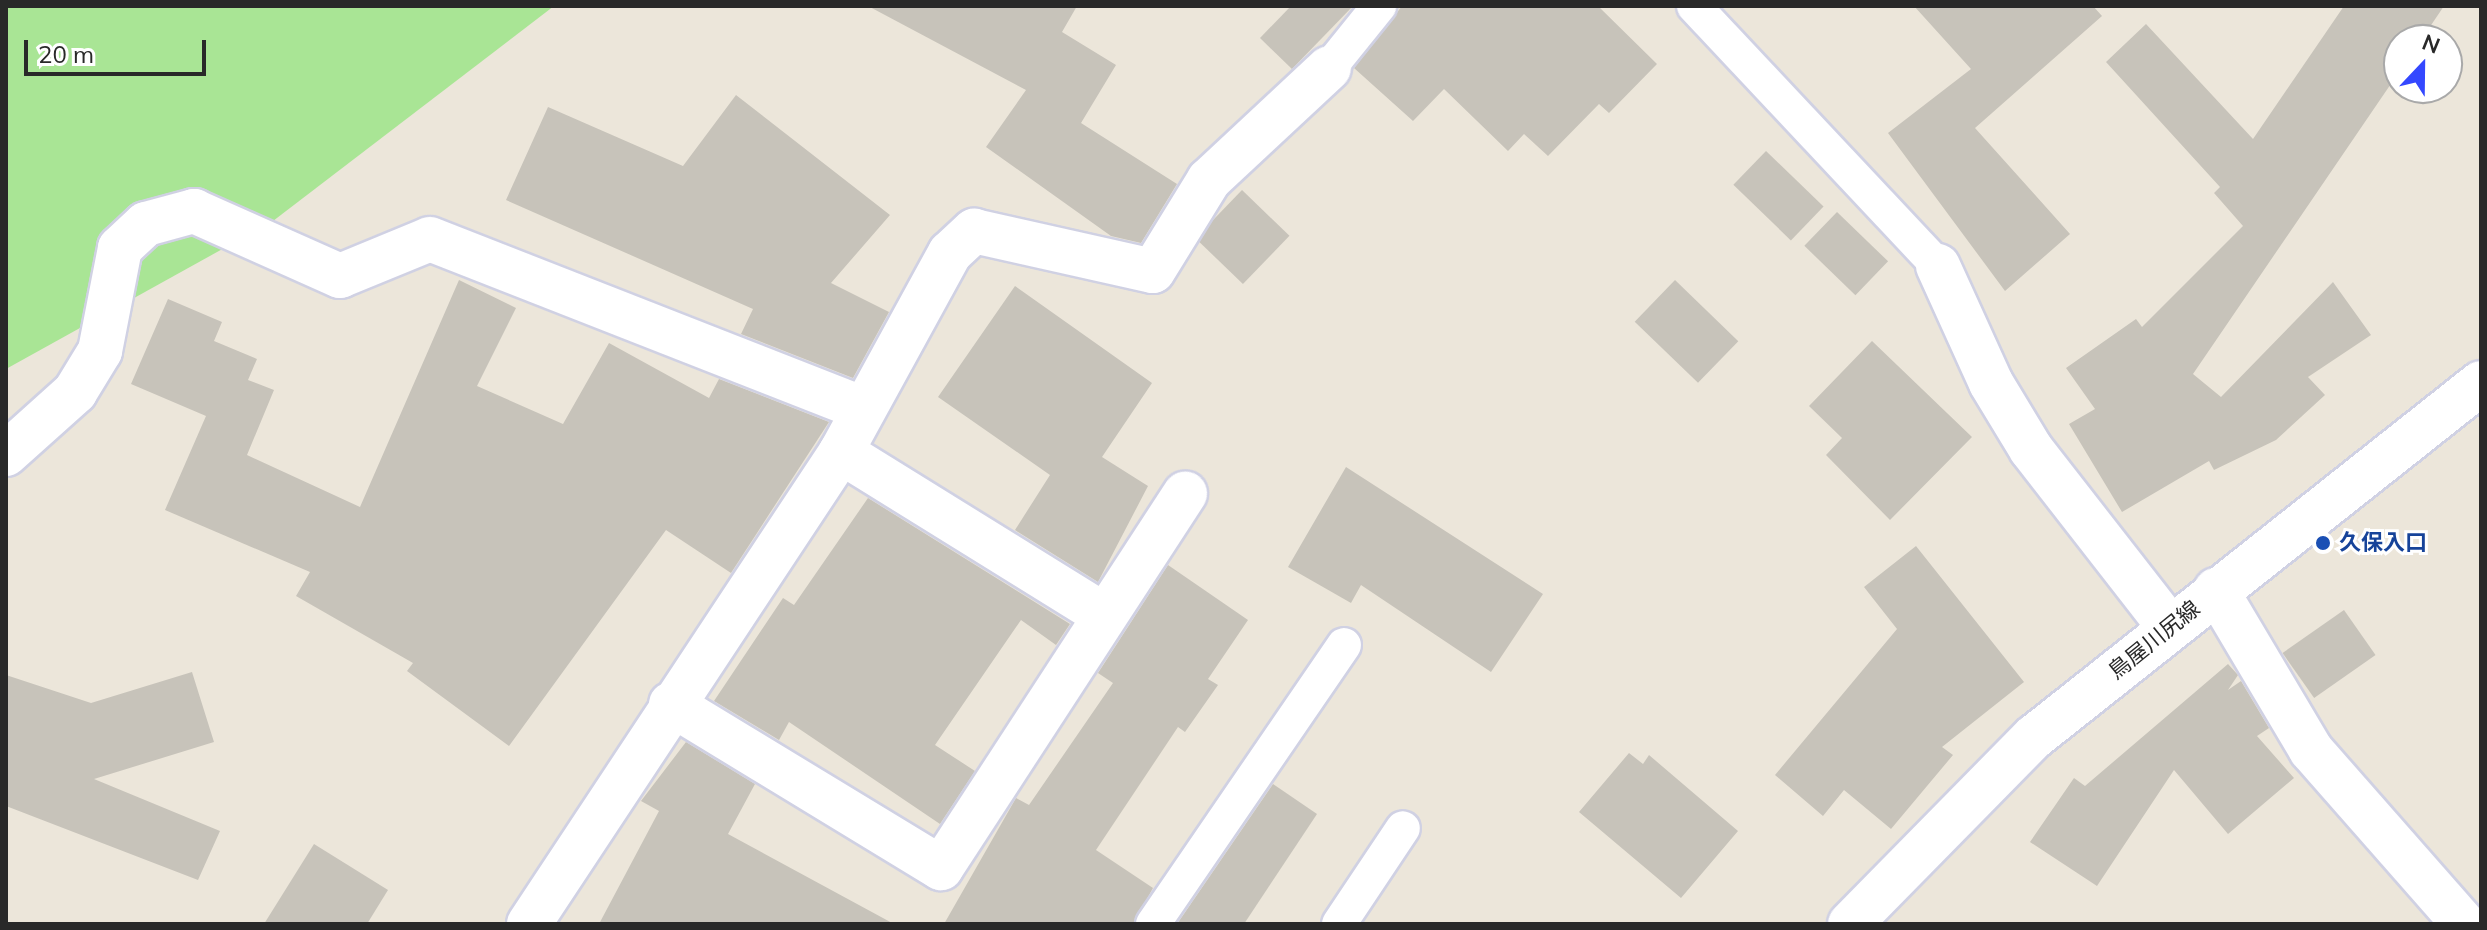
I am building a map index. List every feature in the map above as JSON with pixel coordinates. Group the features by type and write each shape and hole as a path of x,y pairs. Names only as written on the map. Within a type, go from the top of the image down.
{"street":[{"path":"529,924 671,704 841,452 861,408 950,253 974,231 1153,271 1209,180 1329,68"},
{"path":"6,454 75,392 100,351 120,248 146,224 194,211 340,276 430,239 861,408"},
{"path":"1938,266 1991,383 2031,449 2169,626"},
{"name":"鳥屋川尻線","path":"1850,924 1979,787 2169,626 2481,383"},
{"path":"841,452 1104,615"},
{"path":"671,704 941,868 1185,493"},
{"path":"2216,590 2320,762 2464,924"}],"lane":[{"path":"1329,68 1379,6"},
{"path":"1694,6 1938,266"},
{"path":"1153,924 1344,645"},
{"path":"1339,924 1403,828"}],"green space":[{"path":"6,6 554,6 273,221 6,369"}],"building":[{"path":"868,6 1077,6 1062,32 1116,65 1081,123 1177,184 1141,243 1111,236 986,147 1026,90"},
{"path":"1291,6 1353,6 1292,69 1260,38"},
{"path":"1402,6 1598,6 1657,64 1609,113 1599,104 1548,156 1524,134 1508,151 1444,89 1413,121 1354,68"},
{"path":"1914,6 2093,6 2102,16 1975,128 2070,234 2005,291 1888,133 1971,69"},
{"path":"2344,6 2444,6 2432,24 2383,24 2383,95 2193,374 2221,397 2333,282 2371,335 2308,377 2325,395 2276,440 2214,470 2209,461 2122,512 2069,424 2095,409 2066,368 2136,319 2142,327 2243,226 2214,193 2220,187 2106,62 2146,24 2253,139"},
{"path":"736,95 890,215 831,283 889,312 853,378 741,334 753,309 506,200 548,107 683,166"},
{"path":"1766,151 1824,207 1791,240 1733,185"},
{"path":"1242,190 1289,236 1243,284 1195,238"},
{"path":"1837,212 1888,261 1855,295 1804,246"},
{"path":"459,280 516,308 477,386 563,424 609,343 709,398 719,379 829,422 731,573 666,530 509,746 407,671 413,663 296,596 310,572 165,510 206,416 131,384 168,299 222,322 214,341 257,359 248,380 274,390 247,455 360,507"},
{"path":"1675,280 1738,341 1698,383 1635,322"},
{"path":"1015,286 1152,383 1102,457 1148,486 1098,582 1015,530 1050,475 938,397"},
{"path":"1872,341 1972,437 1890,520 1826,455 1842,438 1809,406"},
{"path":"1346,467 1543,594 1491,672 1361,585 1351,603 1288,567"},
{"path":"868,498 1070,624 1056,645 1021,620 935,745 975,771 940,824 789,722 779,740 714,701 783,598 794,605"},
{"path":"1916,546 2024,682 1942,747 1953,755 1891,829 1844,790 1823,816 1775,775 1897,629 1864,587"},
{"path":"1168,565 1248,620 1208,679 1218,685 1185,732 1178,727 1096,850 1153,888 1133,924 944,924 1016,798 1029,805 1113,683 1098,673"},
{"path":"2344,610 2376,655 2314,698 2283,653"},
{"path":"2228,664 2238,675 2228,690 2241,681 2269,728 2257,736 2294,778 2228,834 2174,770 2097,886 2030,842 2074,778 2085,786"},
{"path":"192,672 214,742 94,779 220,831 198,880 6,806 6,675 91,703"},
{"path":"686,742 755,784 728,834 894,924 599,924 659,811 641,801"},
{"path":"1629,753 1643,764 1649,755 1738,831 1681,898 1579,812"},
{"path":"1273,784 1317,814 1244,924 1177,924"},
{"path":"314,844 388,890 367,924 264,924"}],"place":[{"name":"久保入口","path":"2323,543"}]}
